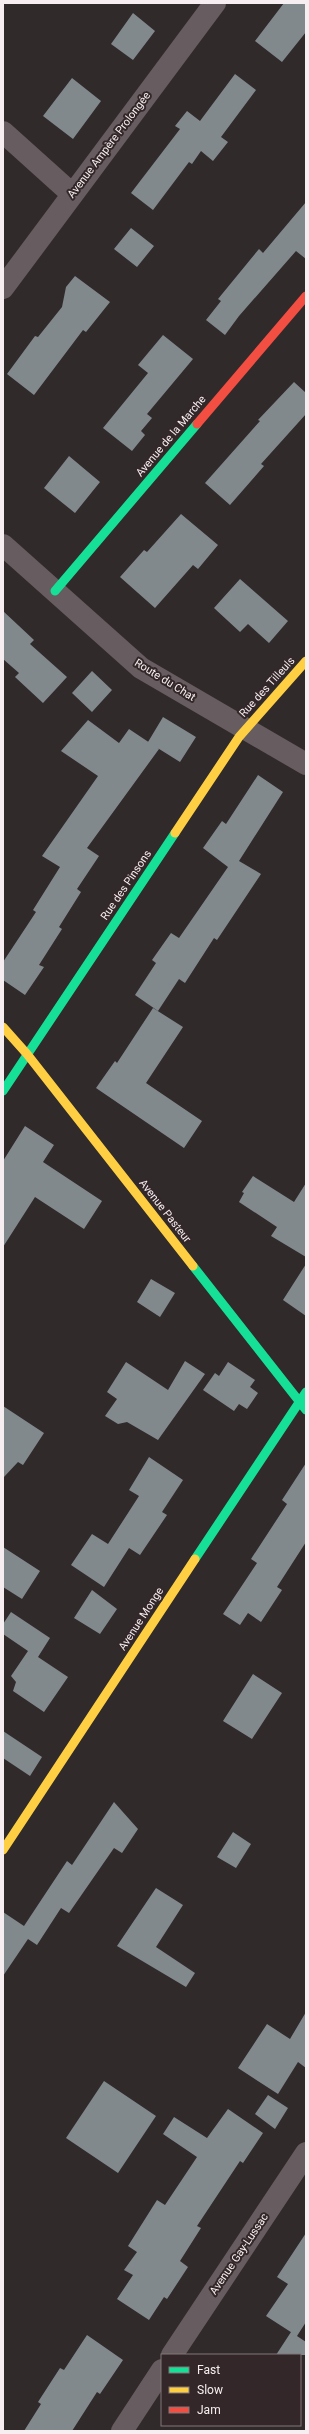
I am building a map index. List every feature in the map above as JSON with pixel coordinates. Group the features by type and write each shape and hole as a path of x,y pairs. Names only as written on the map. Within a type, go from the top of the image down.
{"street":[{"name":"Avenue Ampère Prolongée","path":"3,288 215,3"},
{"path":"3,132 72,194"},
{"name":"Avenue de la Marche","path":"55,591 306,296"},
{"name":"Route du Chat","path":"3,545 141,668 306,764"},
{"name":"Rue des Tilleuls","path":"245,729 306,661"},
{"name":"Rue des Pinsons","path":"3,1090 245,729"},
{"name":"Avenue Pasteur","path":"3,1027 27,1054 306,1410"},
{"name":"Avenue Monge","path":"3,1850 306,1392"},
{"name":"Avenue Gay-Lussac","path":"173,2354 306,2153"},
{"path":"122,2431 161,2372"}],"building":[{"path":"284,3 306,3 306,32 282,62 255,41"},
{"path":"133,13 155,31 133,60 111,44"},
{"path":"235,74 256,90 221,137 228,142 213,161 201,151 192,164 189,162 153,210 131,193 180,129 175,126 187,111 200,121"},
{"path":"72,78 101,101 73,139 43,116"},
{"path":"306,202 306,259 296,251 239,316 225,335 206,320 221,301 218,299 259,249 263,253"},
{"path":"131,228 154,246 137,267 114,249"},
{"path":"75,276 110,302 86,332 83,330 34,395 7,374 35,336 38,337 62,307 66,287"},
{"path":"163,335 193,359 147,414 152,418 141,431 145,435 132,451 103,428 148,373 138,365"},
{"path":"294,382 306,393 306,414 261,464 264,466 230,505 205,483 260,421 258,420"},
{"path":"69,456 100,482 75,513 44,488"},
{"path":"181,514 218,545 198,569 193,565 155,608 120,577 144,550 147,552"},
{"path":"240,579 288,621 269,643 248,624 240,632 214,608"},
{"path":"3,611 34,640 30,644 67,677 43,703 15,677 19,673 3,659"},
{"path":"92,671 112,690 92,712 72,693"},
{"path":"163,717 196,737 180,762 148,742"},
{"path":"88,720 119,743 129,729 159,749 87,848 99,856 77,889 81,892 59,927 62,929 39,965 44,967 25,995 3,980 3,962 36,912 33,910 60,867 42,856 98,776 61,751"},
{"path":"258,775 283,792 239,861 261,874 217,940 214,938 185,983 179,979 158,1011 135,995 156,963 152,960 171,933 179,938 228,867 203,848 222,821 226,824"},
{"path":"153,1008 183,1027 146,1083 202,1121 184,1148 96,1088 115,1061 117,1063"},
{"path":"25,1126 54,1145 43,1162 102,1201 84,1229 35,1197 3,1247 3,1161"},
{"path":"253,1176 294,1202 306,1183 306,1257 271,1236 277,1227 239,1202 244,1193 242,1192"},
{"path":"306,1264 306,1316 283,1300"},
{"path":"151,1279 175,1293 160,1317 137,1302"},
{"path":"185,1361 205,1374 158,1440 127,1422 118,1424 105,1416 117,1399 107,1392 126,1362 168,1390"},
{"path":"228,1362 255,1380 250,1387 258,1393 247,1409 239,1404 234,1411 203,1390 215,1373 219,1376"},
{"path":"3,1406 44,1433 23,1465 18,1462 3,1478"},
{"path":"149,1457 183,1480 162,1512 167,1515 140,1555 129,1548 104,1587 71,1565 92,1534 108,1544 139,1496 129,1490"},
{"path":"306,1463 306,1542 277,1587 282,1590 261,1622 248,1613 240,1625 223,1614 257,1563 251,1559 287,1504 282,1500"},
{"path":"3,1547 40,1571 22,1599 3,1587"},
{"path":"92,1590 117,1609 100,1634 74,1618"},
{"path":"11,1612 50,1638 38,1657 68,1677 44,1712 13,1691 16,1682 11,1676 28,1651 3,1634 3,1624"},
{"path":"253,1674 282,1693 252,1739 223,1721"},
{"path":"3,1731 42,1757 30,1776 3,1758"},
{"path":"114,1802 138,1829 122,1853 114,1848 69,1913 61,1908 37,1945 28,1939 3,1976 3,1912 24,1926 67,1861 72,1865"},
{"path":"233,1832 251,1844 236,1868 217,1857"},
{"path":"156,1888 183,1905 156,1947 195,1973 186,1987 117,1946"},
{"path":"306,2012 306,2068 298,2062 278,2094 238,2068 267,2024 290,2039"},
{"path":"104,2081 156,2116 118,2173 66,2138"},
{"path":"268,2095 288,2108 275,2129 255,2114"},
{"path":"228,2109 263,2133 243,2163 240,2161 197,2226 201,2228 180,2261 188,2267 167,2299 164,2297 149,2320 117,2299 133,2275 124,2270 137,2252 128,2246 157,2200 165,2205 197,2157 163,2134 174,2117 207,2138"},
{"path":"306,2233 306,2322 297,2336 266,2316 288,2284 277,2277"},
{"path":"291,2332 306,2342 306,2355 277,2354"},
{"path":"87,2335 123,2360 100,2394 97,2392 72,2431 24,2431 41,2404 38,2402 60,2368 64,2370"}],"traffic: fast":[{"path":"55,591 197,424"},
{"path":"3,1091 175,833"},
{"path":"193,1266 306,1410"},
{"path":"195,1559 306,1392"}],"traffic: slow":[{"path":"175,833 239,737 306,661"},
{"path":"3,1027 27,1054 193,1266"},
{"path":"3,1850 195,1559"}],"traffic: jam":[{"path":"197,424 306,296"}]}
